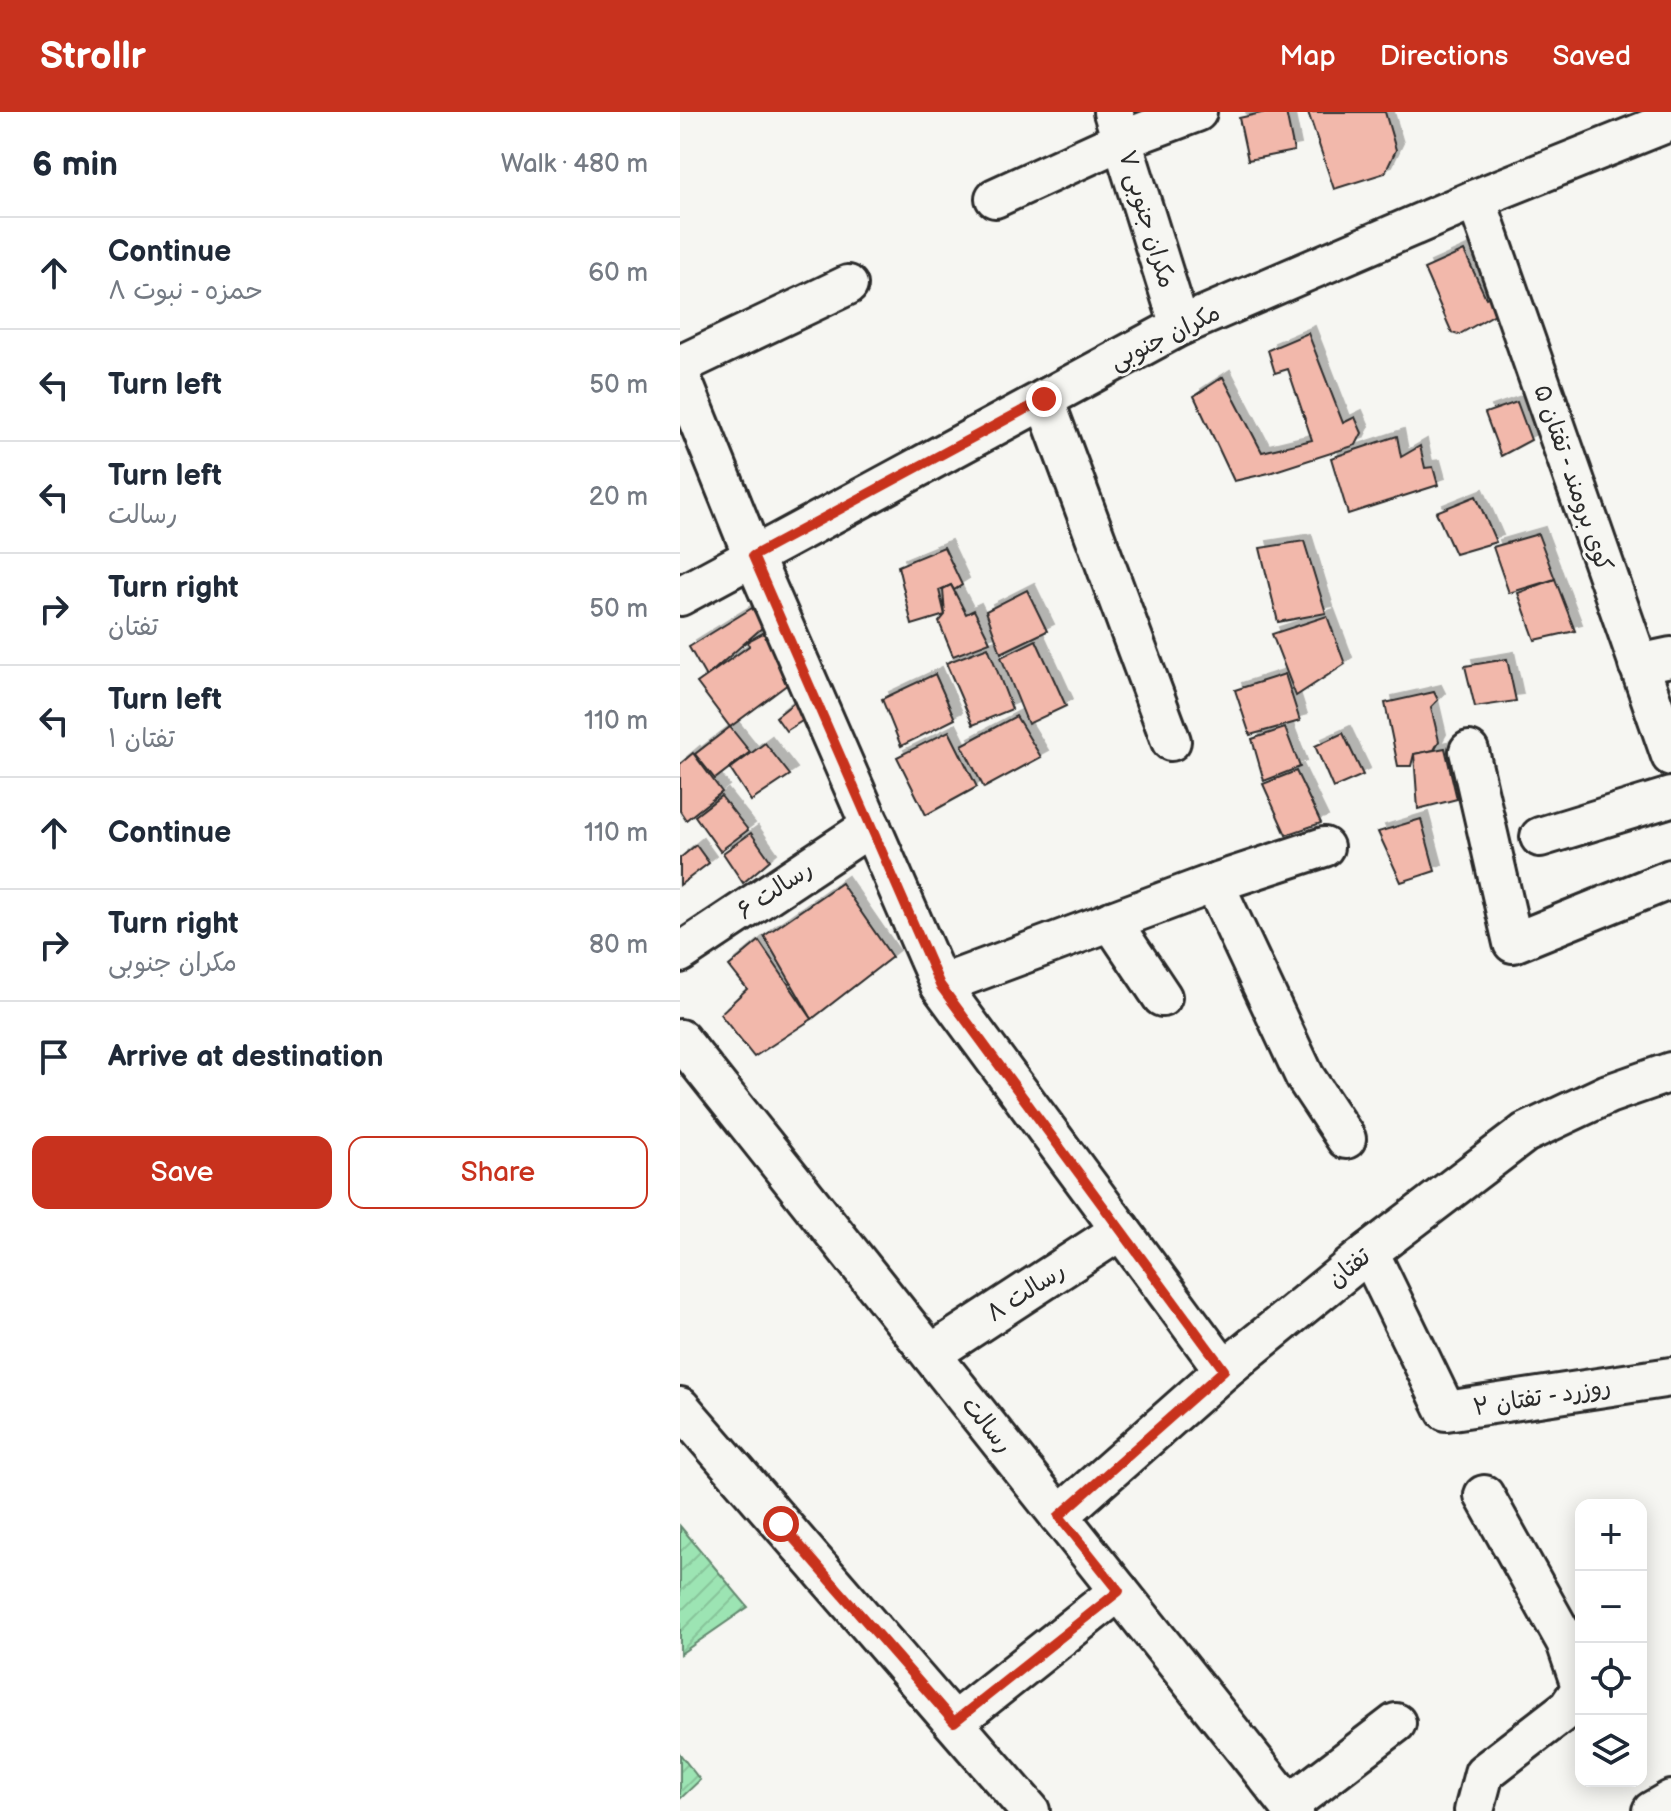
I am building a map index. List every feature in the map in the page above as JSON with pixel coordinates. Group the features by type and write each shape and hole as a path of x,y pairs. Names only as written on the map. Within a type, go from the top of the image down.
{"street":[{"path":"995,198 1118,126 1197,112"},
{"name":"مکران جنوبی","path":"680,596 1180,326 1476,199 1671,121"},
{"name":"مکران جنوبی ۷","path":"1118,126 1180,326"},
{"name":"کوی برومند - تفتان ۵","path":"1476,199 1655,661 1671,756"},
{"path":"680,365 848,285"},
{"path":"680,375 753,556 940,985 1224,1370"},
{"path":"1044,399 1171,741"},
{"path":"1469,751 1513,943 1671,879"},
{"path":"1540,837 1671,797"},
{"name":"رسالت ۶","path":"680,953 871,826"},
{"path":"940,985 1214,883 1324,847"},
{"path":"1214,883 1305,1077 1346,1139"},
{"path":"1111,921 1162,997"},
{"name":"رسالت","path":"680,1039 1292,1808"},
{"name":"تفتان","path":"1059,1516 1224,1370 1369,1252 1525,1133 1608,1094 1671,1072"},
{"name":"رسالت ۸","path":"931,1354 1121,1230"},
{"name":"روزرد - تفتان ۲","path":"1369,1252 1446,1411 1671,1377"},
{"path":"680,1407 1030,1811"},
{"path":"1484,1495 1566,1642 1575,1670"},
{"path":"954,1722 1119,1591"},
{"path":"1474,1811 1484,1773 1568,1708 1575,1697"},
{"path":"1292,1808 1396,1723"},
{"path":"1652,1811 1671,1800"}],"green space":[{"path":"680,1526 748,1607 680,1654"},
{"path":"680,1754 700,1780 680,1799"}],"building":[{"path":"1266,112 1286,112 1294,151 1248,160 1239,118"},
{"path":"1308,112 1385,112 1396,150 1385,173 1334,189"},
{"path":"1464,251 1486,298 1490,296 1495,314 1458,335 1452,333 1424,269"},
{"path":"1308,333 1343,423 1355,417 1362,433 1356,445 1234,481 1194,396 1223,377 1262,452 1312,440 1288,369 1275,373 1268,350"},
{"path":"1517,402 1531,440 1501,456 1485,413"},
{"path":"1397,436 1401,457 1420,446 1425,468 1433,467 1438,485 1348,514 1331,458"},
{"path":"1476,496 1496,542 1455,554 1436,512"},
{"path":"1538,534 1555,579 1509,593 1493,547"},
{"path":"1304,541 1326,613 1278,622 1260,548"},
{"path":"944,547 962,585 954,590 951,585 939,590 945,615 912,625 898,566"},
{"path":"1555,579 1575,631 1535,640 1518,593"},
{"path":"951,585 966,614 974,610 990,642 953,656 939,622 945,615 943,589"},
{"path":"1027,590 1047,631 1001,653 986,611"},
{"path":"752,608 764,626 706,677 689,647"},
{"path":"1327,616 1345,664 1296,696 1272,634"},
{"path":"765,632 788,684 730,727 697,683 749,646 748,641"},
{"path":"1036,640 1066,706 1028,724 1001,657"},
{"path":"988,647 1012,709 973,725 946,663"},
{"path":"1507,659 1516,701 1475,707 1465,666"},
{"path":"935,674 955,719 901,746 882,699"},
{"path":"1285,674 1300,721 1250,735 1235,690"},
{"path":"1434,692 1438,700 1431,707 1439,741 1434,750 1414,754 1411,766 1398,766 1385,703"},
{"path":"796,701 807,718 786,731 776,717"},
{"path":"1016,716 1041,757 984,788 962,745"},
{"path":"730,727 750,752 715,779 695,754"},
{"path":"1285,728 1300,767 1264,781 1252,739"},
{"path":"949,731 977,787 926,815 897,757"},
{"path":"1343,733 1363,775 1333,788 1315,746"},
{"path":"765,743 790,775 751,801 730,769"},
{"path":"1445,748 1457,799 1418,809 1414,754"},
{"path":"693,753 722,792 686,820 680,811 680,764"},
{"path":"1296,771 1321,823 1286,835 1263,784"},
{"path":"721,796 748,830 720,851 695,816"},
{"path":"1421,819 1435,871 1401,882 1378,832"},
{"path":"751,833 770,860 743,883 723,853"},
{"path":"696,845 709,863 680,885 680,858"},
{"path":"841,883 892,957 812,1019 764,936"},
{"path":"759,941 812,1019 754,1057 720,1014 747,989 729,966"}],"route":[{"path":"781,1524 954,1722 1119,1591 1059,1516 1224,1370 940,985 753,556 1044,399"}]}
